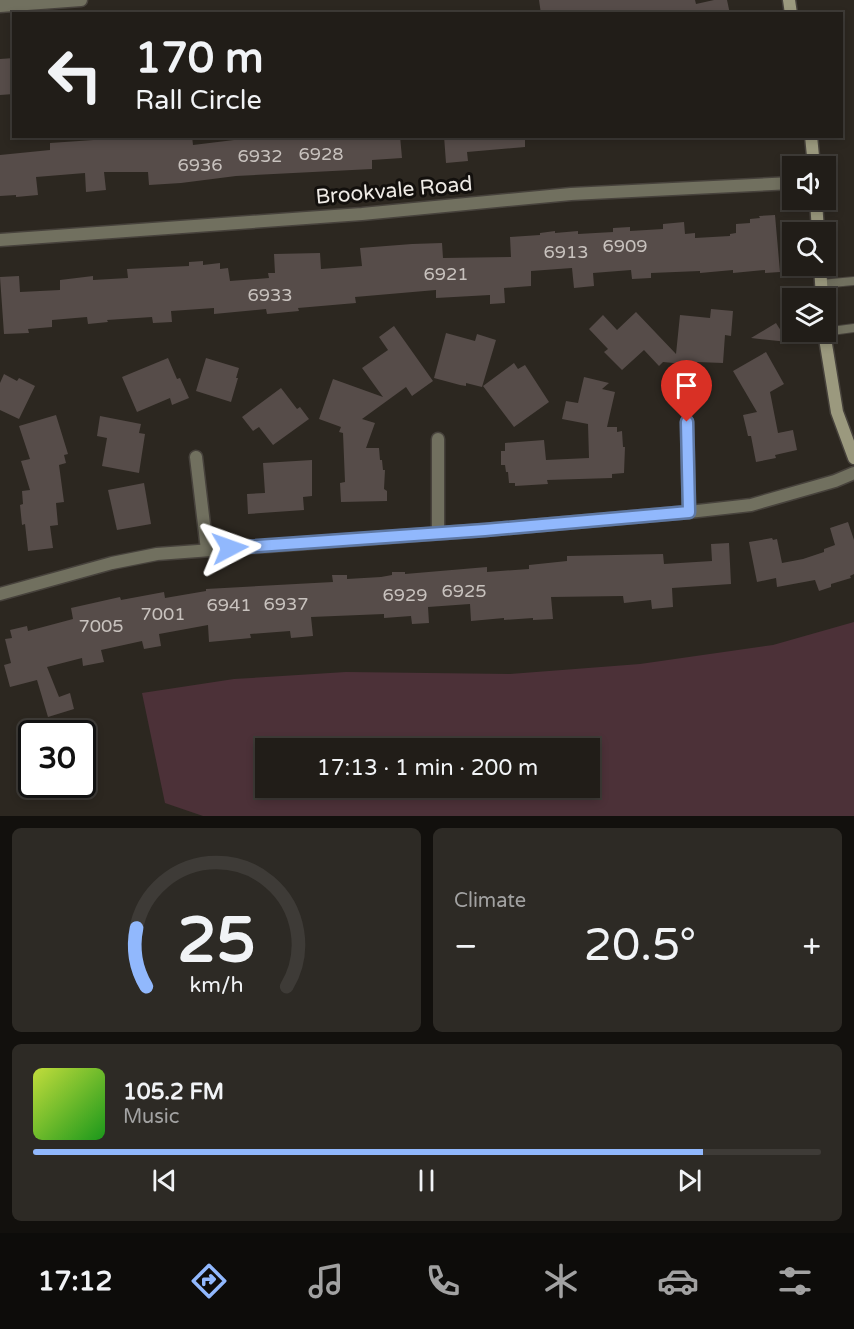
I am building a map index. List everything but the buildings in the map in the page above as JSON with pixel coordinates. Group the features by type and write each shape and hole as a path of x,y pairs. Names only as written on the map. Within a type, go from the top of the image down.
{"street":[{"path":"0,6 81,0"},
{"path":"811,138 813,156"},
{"name":"Brookvale Road","path":"0,240 362,214 572,194 782,184"},
{"path":"821,276 821,288"},
{"path":"826,342 837,412 854,458"},
{"path":"687,422 689,512"},
{"path":"438,439 438,532"},
{"path":"196,457 207,550"},
{"path":"0,594 112,563 157,554 689,512 751,505 835,481 854,473"}],"lane":[{"path":"821,284 854,280"},
{"path":"836,330 854,328"}],"shaded area":[{"path":"854,622 854,816 203,816 165,803 142,693 234,679 346,672 510,674 640,664 773,645"}],"route":[{"path":"230,548 485,530 689,512 687,422"}]}
